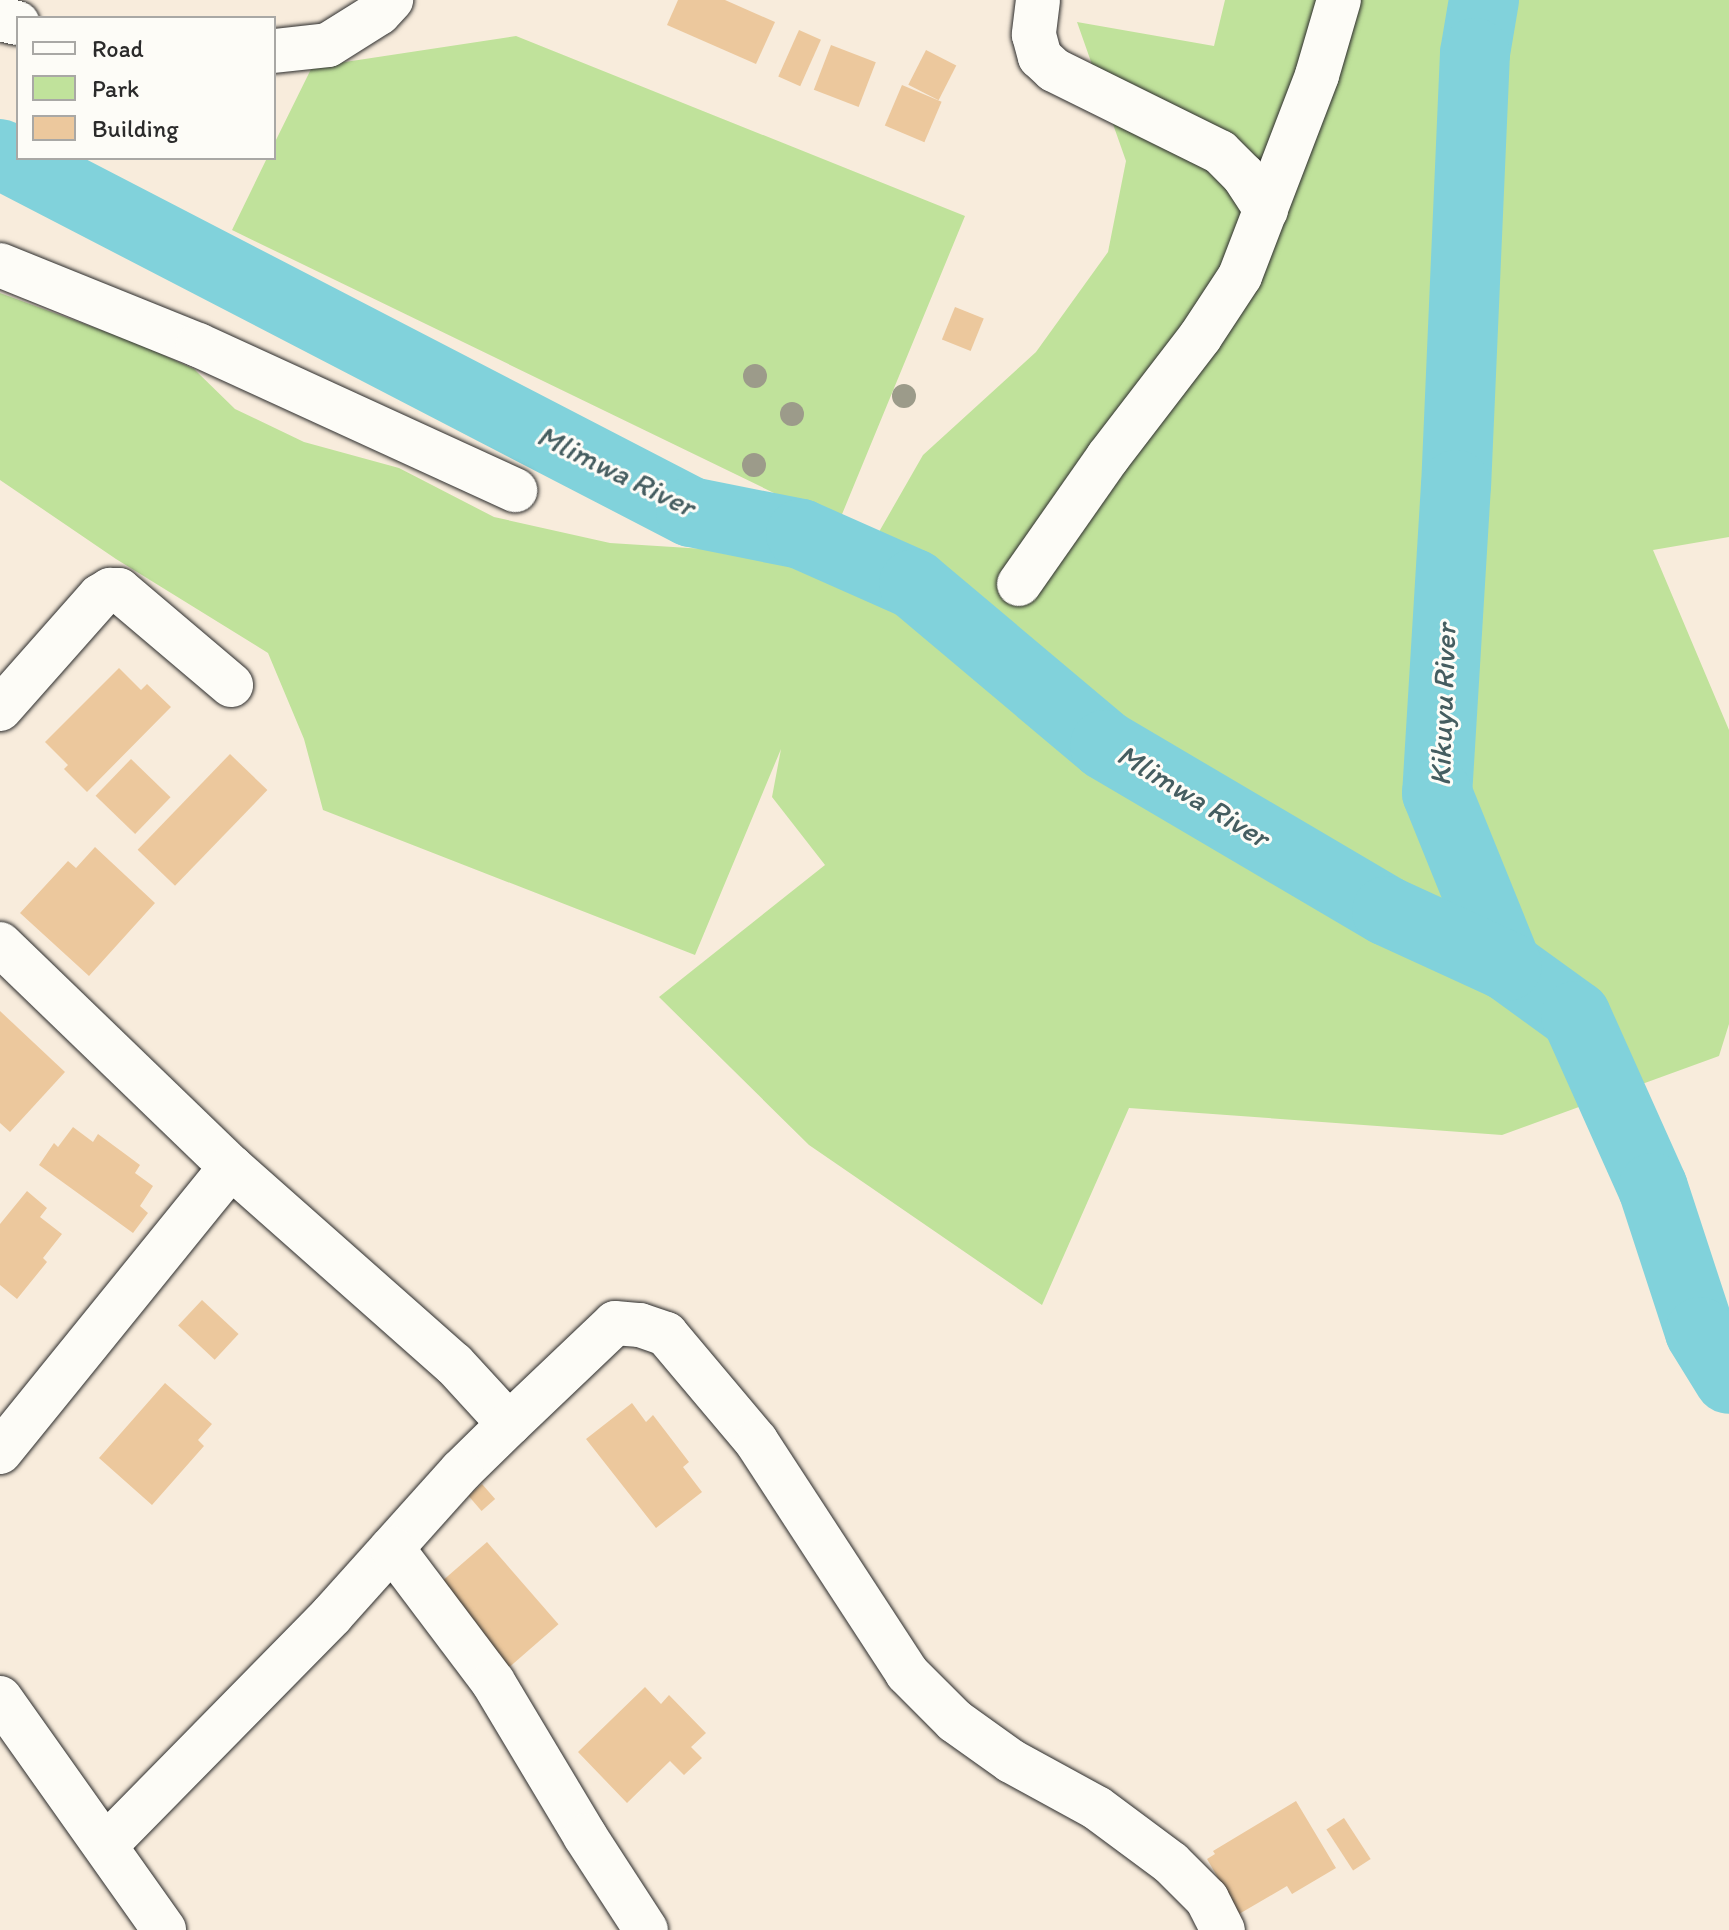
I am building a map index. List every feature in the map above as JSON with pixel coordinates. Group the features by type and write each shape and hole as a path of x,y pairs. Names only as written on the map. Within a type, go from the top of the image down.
{"street":[{"path":"276,51 328,45 379,13 391,0"},
{"path":"1038,0 1034,35 1040,57 1054,70 1220,152 1243,175 1266,210"},
{"path":"1019,584 1208,325 1240,276 1317,75 1339,0"},
{"path":"0,265 198,345 515,490"},
{"path":"0,709 100,596 110,590 119,590 231,685"},
{"path":"0,944 231,1167 454,1364 509,1424"},
{"path":"0,1452 231,1167"},
{"path":"106,1845 332,1615 461,1471 615,1323 640,1325 666,1334 756,1441 907,1673 955,1721 1011,1761 1097,1808 1171,1863 1207,1899 1223,1930"},
{"path":"392,1548 493,1682 585,1836 646,1930"},
{"path":"0,1698 164,1930"}],"green space":[{"path":"1225,0 1729,0 1729,537 1653,550 1729,730 1729,1024 1719,1056 1502,1135 1129,1108 1042,1305 809,1145 659,997 825,865 772,797 781,749 695,955 323,810 304,739 268,653 116,559 0,480 0,293 139,344 194,369 235,409 304,442 399,468 494,517 610,543 752,552 848,586 923,455 1036,352 1108,252 1126,161 1077,22 1214,46"},
{"path":"516,36 965,216 838,524 232,230 266,160 276,160 276,140 312,67"}],"building":[{"path":"678,0 725,0 775,22 756,64 667,25"},
{"path":"799,30 821,40 800,86 778,77"},
{"path":"831,45 876,62 859,107 814,90"},
{"path":"926,50 956,65 939,100 908,85"},
{"path":"902,85 942,102 924,142 885,126"},
{"path":"955,307 984,319 971,351 942,339"},
{"path":"119,668 141,690 147,684 171,707 87,792 64,769 68,765 45,742"},
{"path":"230,754 267,790 175,886 138,850"},
{"path":"131,759 171,797 135,834 96,796"},
{"path":"95,847 155,903 89,976 20,913 68,861 76,868"},
{"path":"0,1011 65,1072 10,1132 0,1123"},
{"path":"73,1127 93,1142 98,1134 140,1165 135,1173 153,1186 140,1206 148,1213 133,1233 39,1165 54,1143 58,1147"},
{"path":"27,1191 47,1208 40,1217 62,1234 43,1258 47,1262 17,1299 0,1285 0,1224"},
{"path":"202,1300 239,1334 215,1360 178,1326"},
{"path":"165,1383 212,1424 198,1440 204,1446 152,1505 99,1458"},
{"path":"632,1403 646,1422 653,1415 689,1462 683,1467 702,1492 656,1528 586,1439"},
{"path":"482,1484 495,1499 482,1511 468,1496"},
{"path":"487,1542 559,1624 502,1673 430,1591"},
{"path":"645,1687 661,1704 669,1695 706,1733 691,1747 702,1758 684,1775 670,1761 627,1803 578,1752"},
{"path":"1296,1801 1336,1868 1292,1894 1287,1886 1239,1914 1207,1859 1215,1854 1213,1851"},
{"path":"1344,1818 1371,1859 1353,1871 1326,1829"}],"waterway":[{"name":"Kikuyu River","path":"1484,0 1475,53 1456,485 1437,793 1507,966 1576,1016 1653,1188 1700,1332 1729,1379"},
{"name":"Mlimwa River","path":"0,154 691,512 801,534 914,584 1105,745 1387,911 1507,966"}]}
